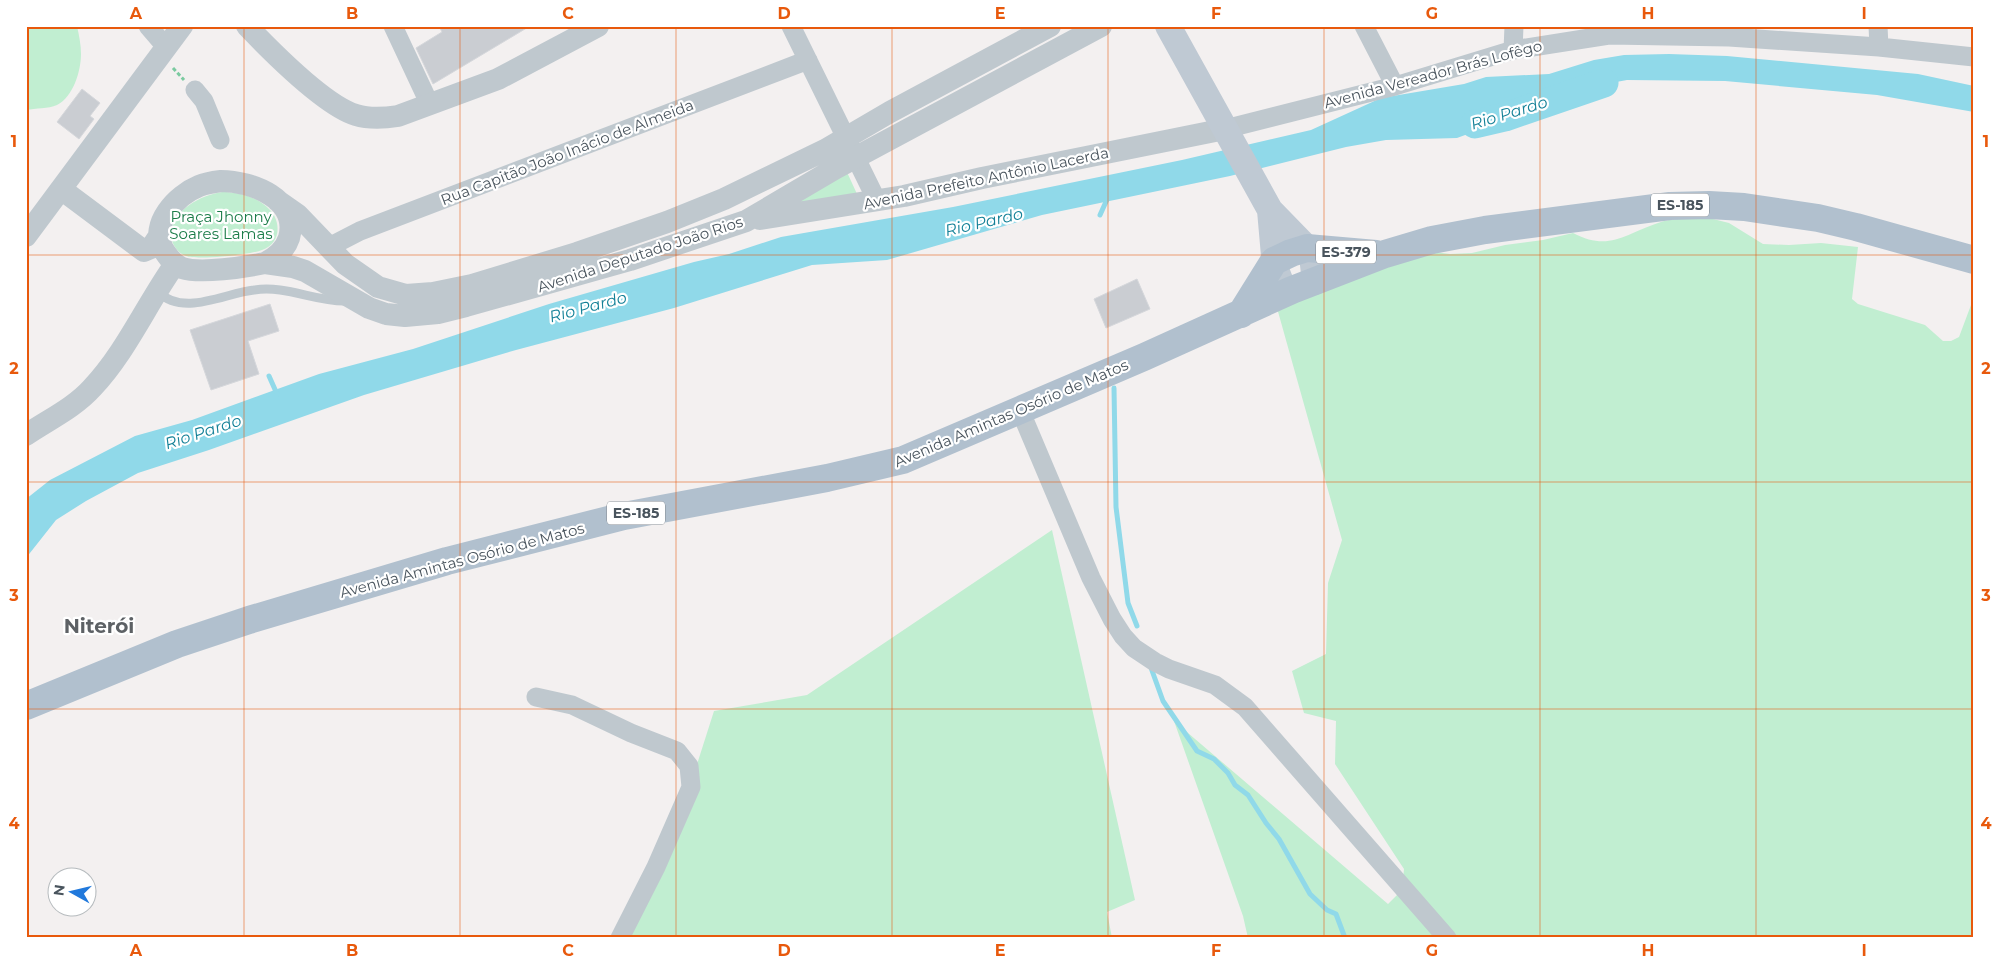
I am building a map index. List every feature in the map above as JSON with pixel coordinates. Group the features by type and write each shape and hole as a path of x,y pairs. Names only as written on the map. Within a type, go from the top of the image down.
{"main road":[{"name":"ES-379","path":"1168,26 1268,207 1307,248 1314,263 1303,286 1278,278 1274,261 1268,207"},
{"name":"ES-185","path":"1241,314 1303,286 1385,254 1432,240 1485,230 1670,206 1709,205 1744,207 1818,218 1856,226 1974,260"},
{"name":"ES-379","path":"1307,248 1385,254"},
{"path":"1241,314 1274,261 1307,248"},
{"name":"Avenida Amintas Osório de Matos","path":"26,706 177,644 249,620 447,561 624,516 817,480 886,465 922,452 1241,314"}],"street":[{"path":"148,26 163,51"},
{"path":"246,26 326,99 357,116 380,118 398,116 498,79 598,26"},
{"path":"393,26 430,105"},
{"path":"464,91 493,66 567,26"},
{"path":"791,26 877,201"},
{"name":"Avenida Deputado João Rios","path":"278,202 298,215 345,264 364,278 388,291 406,295 448,291 495,279 667,222 724,199 825,150 1050,26"},
{"name":"Avenida Deputado João Rios","path":"265,263 294,267 305,271 369,308 386,314 405,316 438,313 518,293 630,260 746,221 857,158 1101,26"},
{"path":"1364,26 1395,86"},
{"path":"1513,50 1514,26"},
{"path":"1878,26 1879,46"},
{"path":"26,236 180,27"},
{"name":"Avenida Vereador Brás Lofêgo","path":"1229,137 1513,50 1609,35 1692,31 1879,46 1974,57"},
{"name":"Rua Capitão João Inácio de Almeida","path":"329,247 360,231 808,60"},
{"path":"195,90 204,101 220,140"},
{"name":"Avenida Prefeito Antônio Lacerda","path":"746,221 877,201 1229,137"},
{"path":"61,190 144,251 151,248 159,236 163,220 170,209 187,192 209,183 233,177 258,187 278,202 287,212 290,233 282,251 265,263 197,271 171,261 164,251 159,236"},
{"path":"26,435 57,416 91,389 121,351 157,290 176,264"},
{"path":"1020,410 1091,578 1123,636 1134,648 1155,662 1169,669 1215,684 1245,708 1447,938"},
{"path":"536,697 572,705 631,733 677,751 689,766 690,787 656,867 620,938"}],"lane":[{"path":"157,290 166,298 186,303 200,303 250,290 266,288 322,300 358,302"}],"path":[{"path":"163,51 195,90"}],"green space":[{"path":"26,26 77,26 81,54 80,68 72,90 57,105 26,110"},
{"path":"846,170 857,194 786,207"},
{"name":"Praça Jhonny Soares Lamas","path":"222,192 248,196 265,205 270,210 274,215 277,227 276,238 273,243 262,250 247,254 201,257 183,255 176,248 171,236 172,227 176,219 181,212 196,201"},
{"path":"1705,217 1729,223 1763,244 1821,243 1858,247 1852,299 1858,304 1925,325 1943,341 1951,341 1959,337 1974,297 1974,938 1248,938 1243,916 1174,721 1388,904 1402,890 1404,869 1335,764 1336,721 1304,713 1292,671 1326,654 1328,583 1342,540 1277,308 1426,251 1450,254 1472,253 1573,233 1597,241 1607,241 1626,236 1663,221"},
{"path":"1052,530 1135,900 1107,912 1112,938 613,938 692,780 714,711 807,695"}],"water":[{"path":"1624,55 1727,56 1918,74 1974,86 1974,112 1877,95 1725,81 1627,80 1600,85 1524,108 1484,128 1457,138 1386,140 1346,147 1230,176 1042,215 887,260 812,265 674,308 516,350 364,395 138,473 86,501 56,520 26,558 26,499 50,480 135,436 192,420 319,374 413,349 549,304 694,262 729,254 781,237 953,207 1182,160 1311,130 1381,98 1464,84 1486,77 1549,74 1594,60"}],"building":[{"path":"439,26 530,26 433,84 416,48 442,32"},
{"path":"82,89 100,103 90,116 94,119 79,139 57,122"},
{"path":"1137,279 1150,309 1106,328 1094,299"},
{"path":"270,304 279,331 248,341 259,374 211,390 190,330"}],"waterway":[{"name":"Rio Pardo","path":"1475,124 1505,117 1604,83"},
{"path":"1100,215 1109,195"},
{"path":"269,376 277,394"},
{"path":"1114,388 1116,507 1128,603 1137,626"},
{"path":"1150,665 1163,701 1197,751 1214,759 1228,773 1235,785 1248,795 1279,839 1310,894 1327,910 1336,914 1345,938"}],"district":[{"name":"Niterói","path":"99,626"}]}
